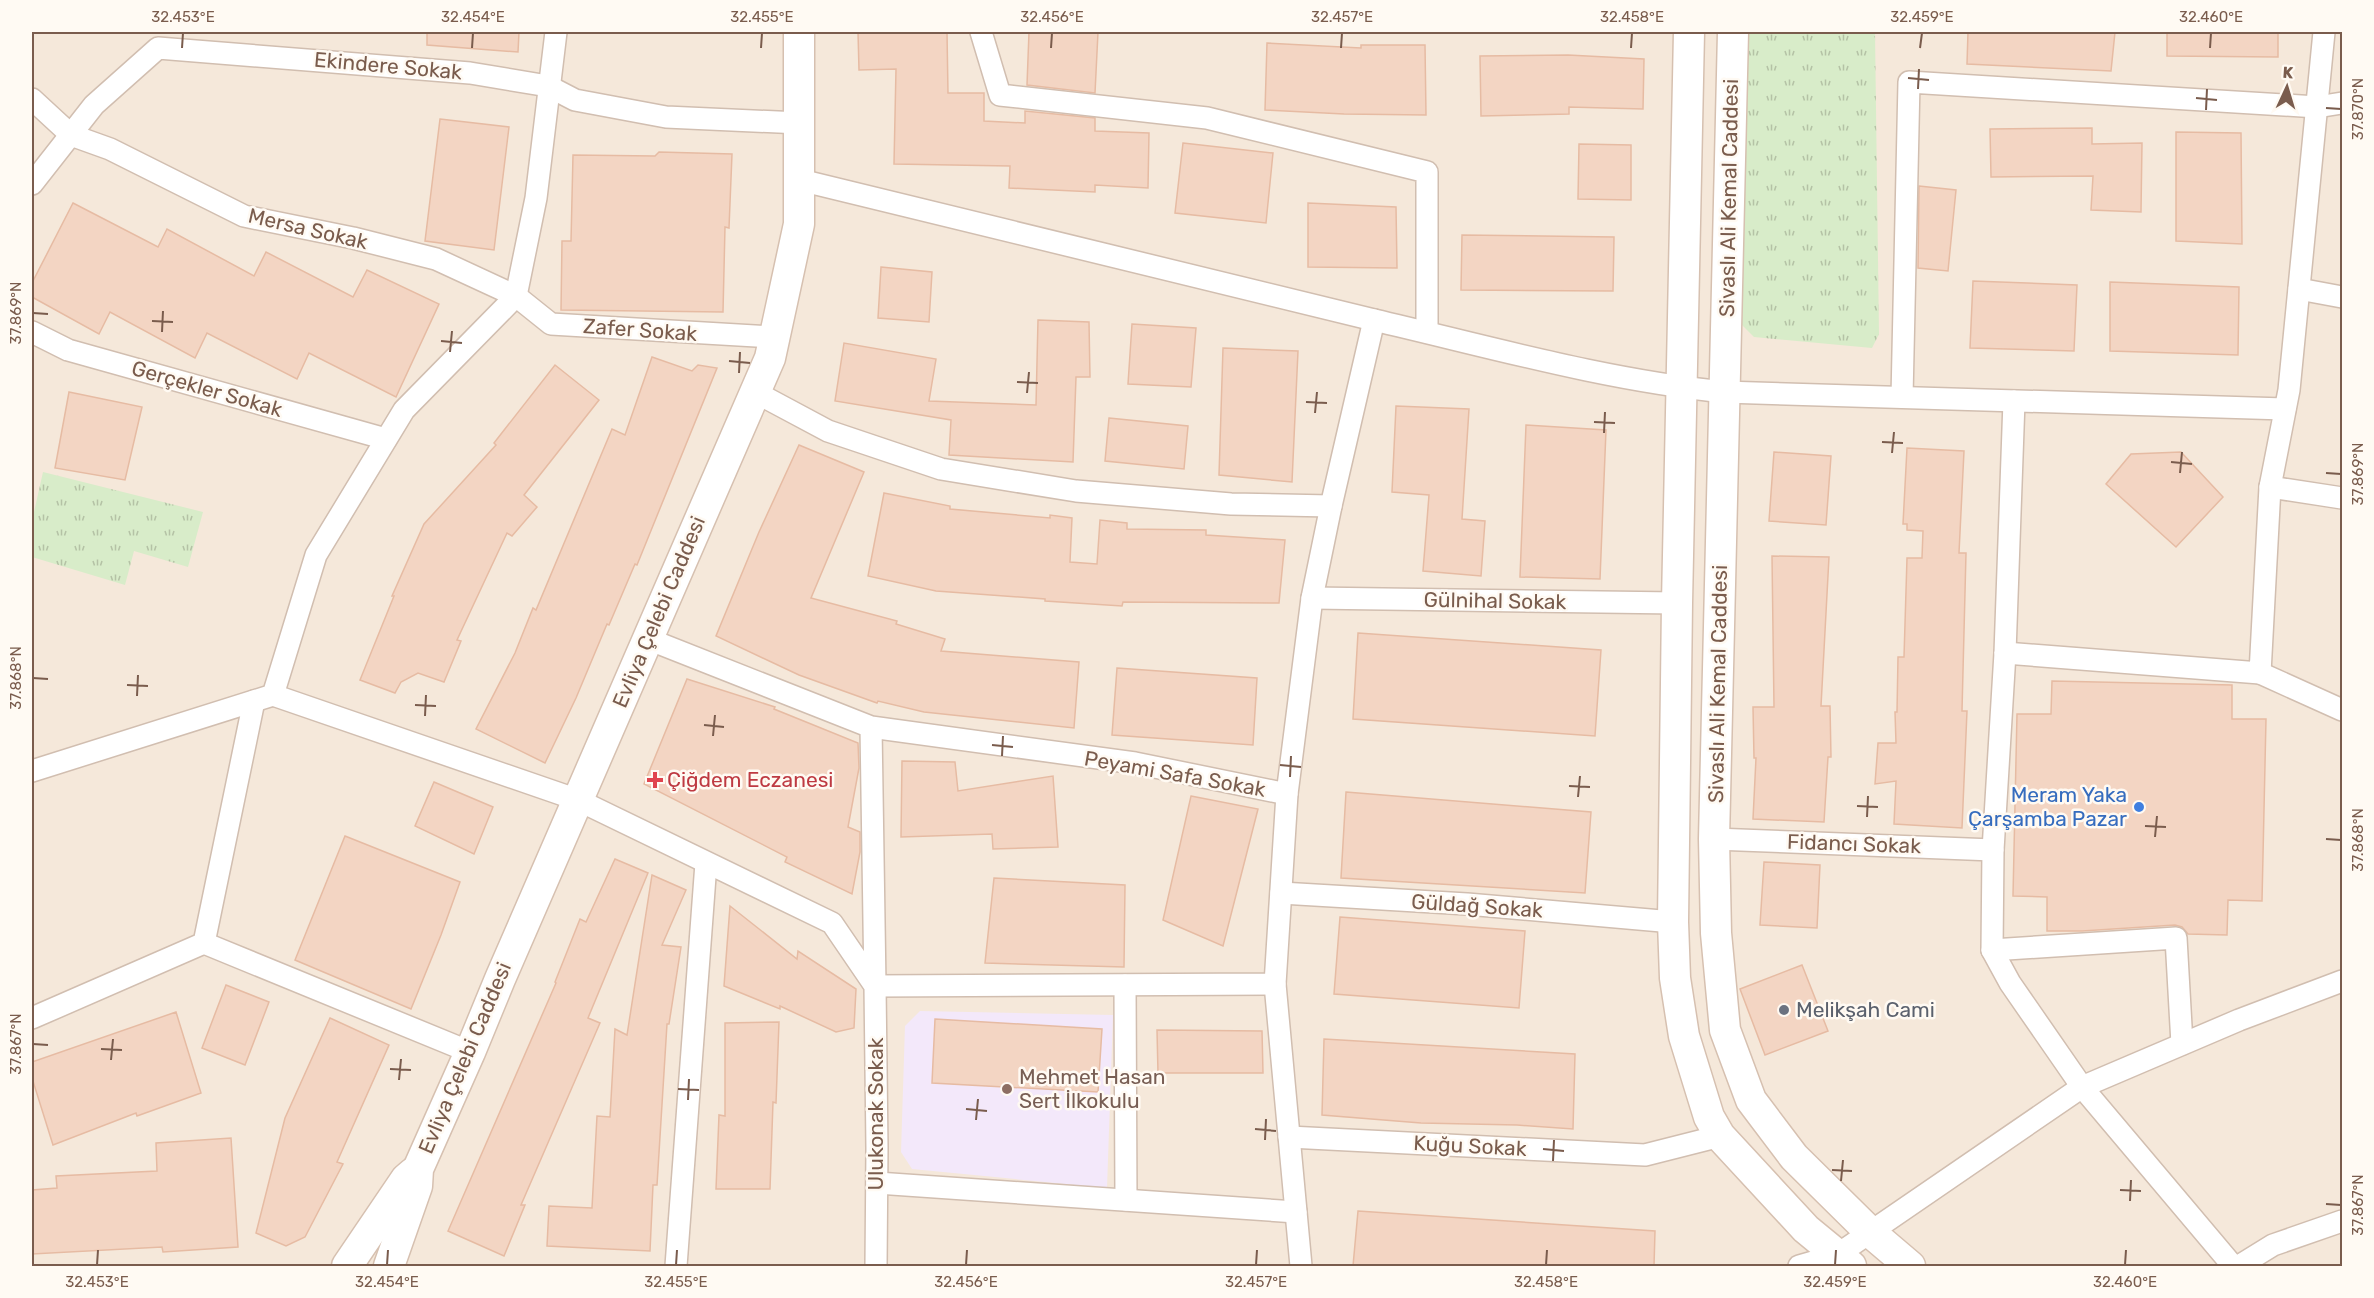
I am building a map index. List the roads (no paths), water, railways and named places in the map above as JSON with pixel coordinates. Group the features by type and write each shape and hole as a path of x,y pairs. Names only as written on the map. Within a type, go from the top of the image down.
{"main road":[{"name":"Evliya Çelebi Caddesi","path":"389,1266 417,1186 418,1169 770,358 799,224 799,32"},
{"name":"Sivaslı Ali Kemal Caddesi","path":"1689,32 1677,603 1673,922 1675,978 1684,1036 1709,1118 1720,1136 1806,1229 1844,1261"},
{"name":"Sivaslı Ali Kemal Caddesi","path":"1733,32 1714,839 1716,933 1725,1030 1751,1100 1794,1157 1870,1232 1910,1266"},
{"name":"Evliya Çelebi Caddesi","path":"347,1266 406,1179 418,1169"}],"street":[{"path":"204,943 263,698 316,555 404,410 516,296 536,198 556,32"},
{"path":"981,32 1000,95 1207,118 1427,172 1427,332"},
{"path":"2260,673 2270,487 2285,409 2324,32"},
{"name":"Ekindere Sokak","path":"32,184 94,105 158,48 470,73 548,86 575,100 666,117 800,123"},
{"path":"1902,397 1909,82 2317,107 2343,103"},
{"path":"32,99 71,135"},
{"name":"Mersa Sokak","path":"71,135 110,149 244,216 353,238 436,259 516,296"},
{"path":"800,180 1538,361 1683,388 1724,392 2285,409"},
{"path":"2299,289 2343,297"},
{"name":"Zafer Sokak","path":"516,296 551,324 774,338"},
{"path":"1287,794 1312,598 1374,320"},
{"name":"Gerçekler Sokak","path":"32,332 68,350 386,439"},
{"path":"755,392 828,431 941,469 1076,491 1231,504 1331,506"},
{"path":"2014,401 2005,653 1993,850 1992,950 2010,984 2082,1087 2233,1266"},
{"path":"2270,487 2343,498"},
{"name":"Gülnihal Sokak","path":"1312,598 1677,603"},
{"name":"Peyami Safa Sokak","path":"648,639 871,727 1135,763 1287,794 1275,984 1301,1266"},
{"path":"2005,653 2260,673 2343,710"},
{"path":"32,771 263,698 578,800 832,923 875,986 1275,984"},
{"name":"Ulukonak Sokak","path":"871,727 876,1266"},
{"name":"Fidancı Sokak","path":"1714,839 1993,850"},
{"path":"676,1266 706,863"},
{"name":"Güldağ Sokak","path":"1281,893 1467,904 1673,922"},
{"path":"1992,950 2176,938 2182,1044"},
{"path":"32,1018 204,943 470,1052"},
{"path":"1799,1266 1844,1261 1870,1232 2082,1087 2182,1044 2343,981"},
{"path":"1125,985 1126,1200"},
{"name":"Kuğu Sokak","path":"1289,1137 1645,1155 1720,1136"},
{"path":"877,1183 1296,1212"},
{"path":"2238,1266 2273,1245 2343,1221"}],"place":[{"name":"Çiğdem Eczanesi","path":"655,780"},
{"name":"Meram Yaka Çarşamba Pazar","path":"2139,807"},
{"name":"Melikşah Cami","path":"1784,1010"},
{"name":"Mehmet Hasan Sert İlkokulu","path":"1007,1089"}]}
